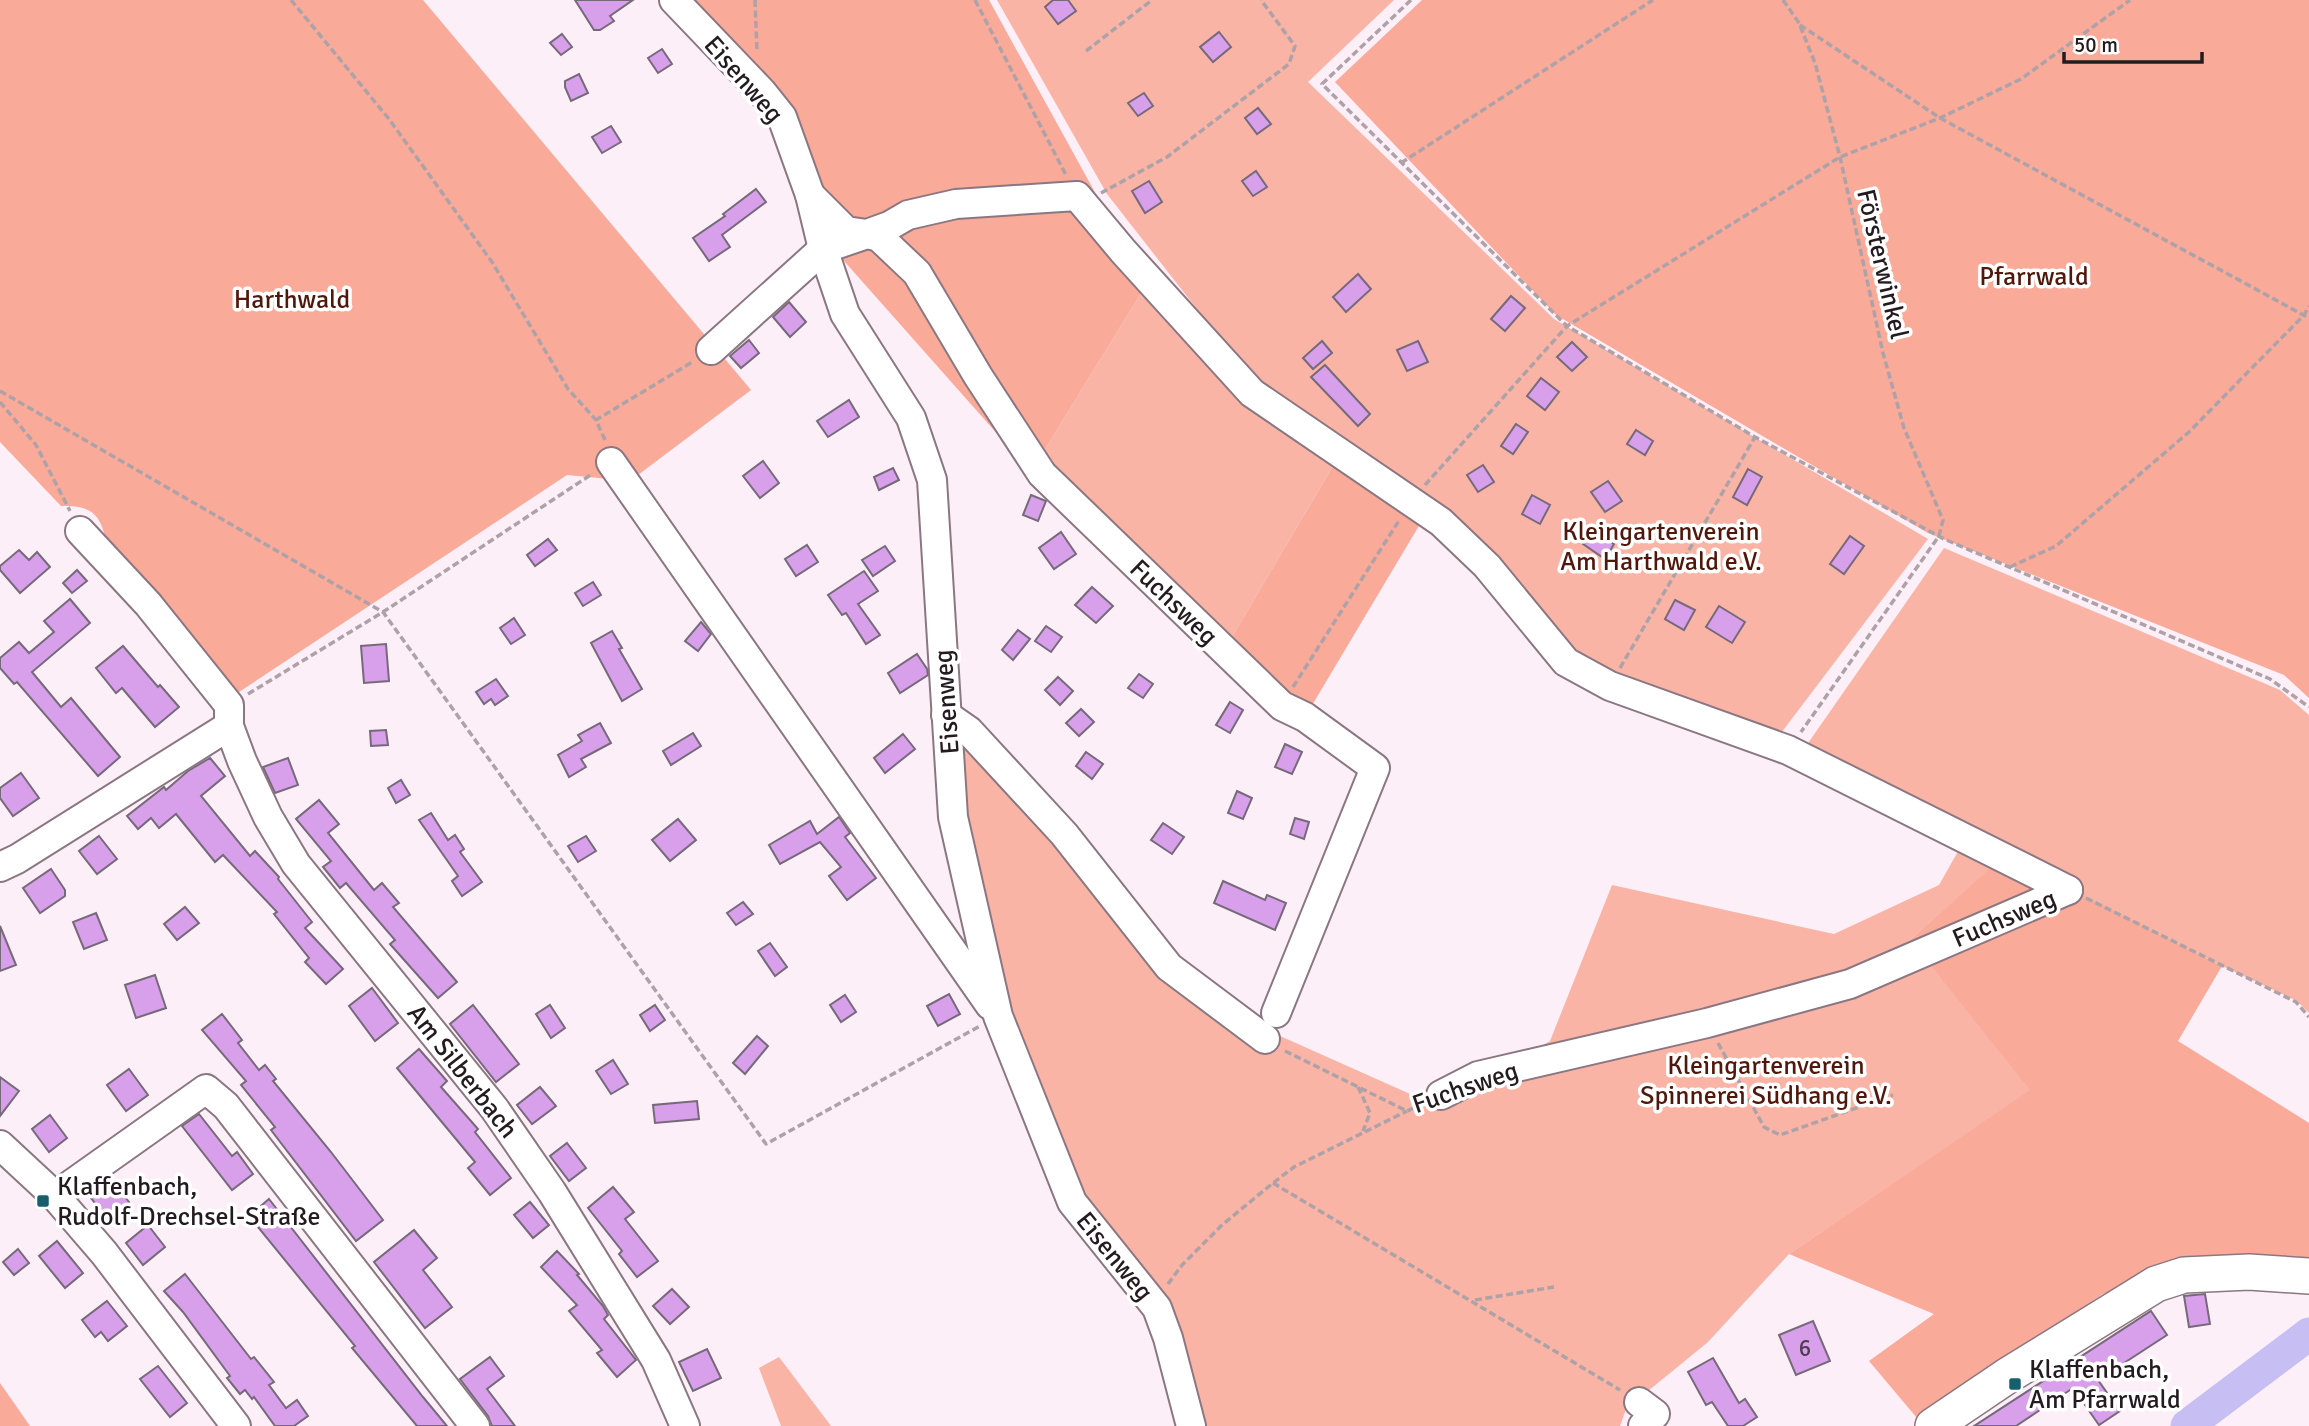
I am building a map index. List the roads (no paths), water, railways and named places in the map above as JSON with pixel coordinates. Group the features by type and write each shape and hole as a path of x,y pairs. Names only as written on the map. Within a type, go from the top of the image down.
{"main road":[{"path":"1933,1426 2007,1376 2156,1284 2184,1275 2249,1272 2309,1276"}],"street":[{"name":"Eisenweg","path":"674,0 762,92 782,117 810,195 823,249 845,314 911,418 932,480 953,817 998,1016 1072,1202 1157,1308 1168,1338 1191,1426"},
{"path":"810,195 846,231 867,234"},
{"name":"Fuchsweg","path":"867,234 908,215 956,204 1081,199 1123,251 1252,393 1441,522 1487,566 1566,662 1610,686 1788,750 2068,890 1850,984 1707,1023 1478,1076 1441,1094"},
{"path":"710,350 823,249 867,234"},
{"name":"Fuchsweg","path":"867,234 879,237 917,273 978,376 1042,474 1282,706 1304,717 1375,768 1276,1013"},
{"path":"611,462 998,1016"},
{"name":"Am Silberbach","path":"80,531 148,604 229,716 268,817 296,864 501,1118 552,1192 656,1360 685,1426"},
{"path":"946,715 969,731 1064,834 1169,967 1265,1039"},
{"path":"0,867 17,859 229,716"},
{"path":"55,1196 206,1088 226,1106 475,1426"},
{"path":"0,1145 55,1196 104,1253 236,1426"}],"waterway":[{"path":"2187,1426 2309,1334"}],"place":[{"name":"Klaffenbach, Rudolf-Drechsel-Straße","path":"43,1201"},
{"name":"Klaffenbach, Am Pfarrwald","path":"2015,1384"}],"park label":[{"name":"Pfarrwald","path":"2034,276"},
{"name":"Harthwald","path":"292,299"},
{"name":"Kleingartenverein Am Harthwald e.V.","path":"1661,546"},
{"name":"Kleingartenverein Spinnerei Südhang e.V.","path":"1766,1080"}]}
